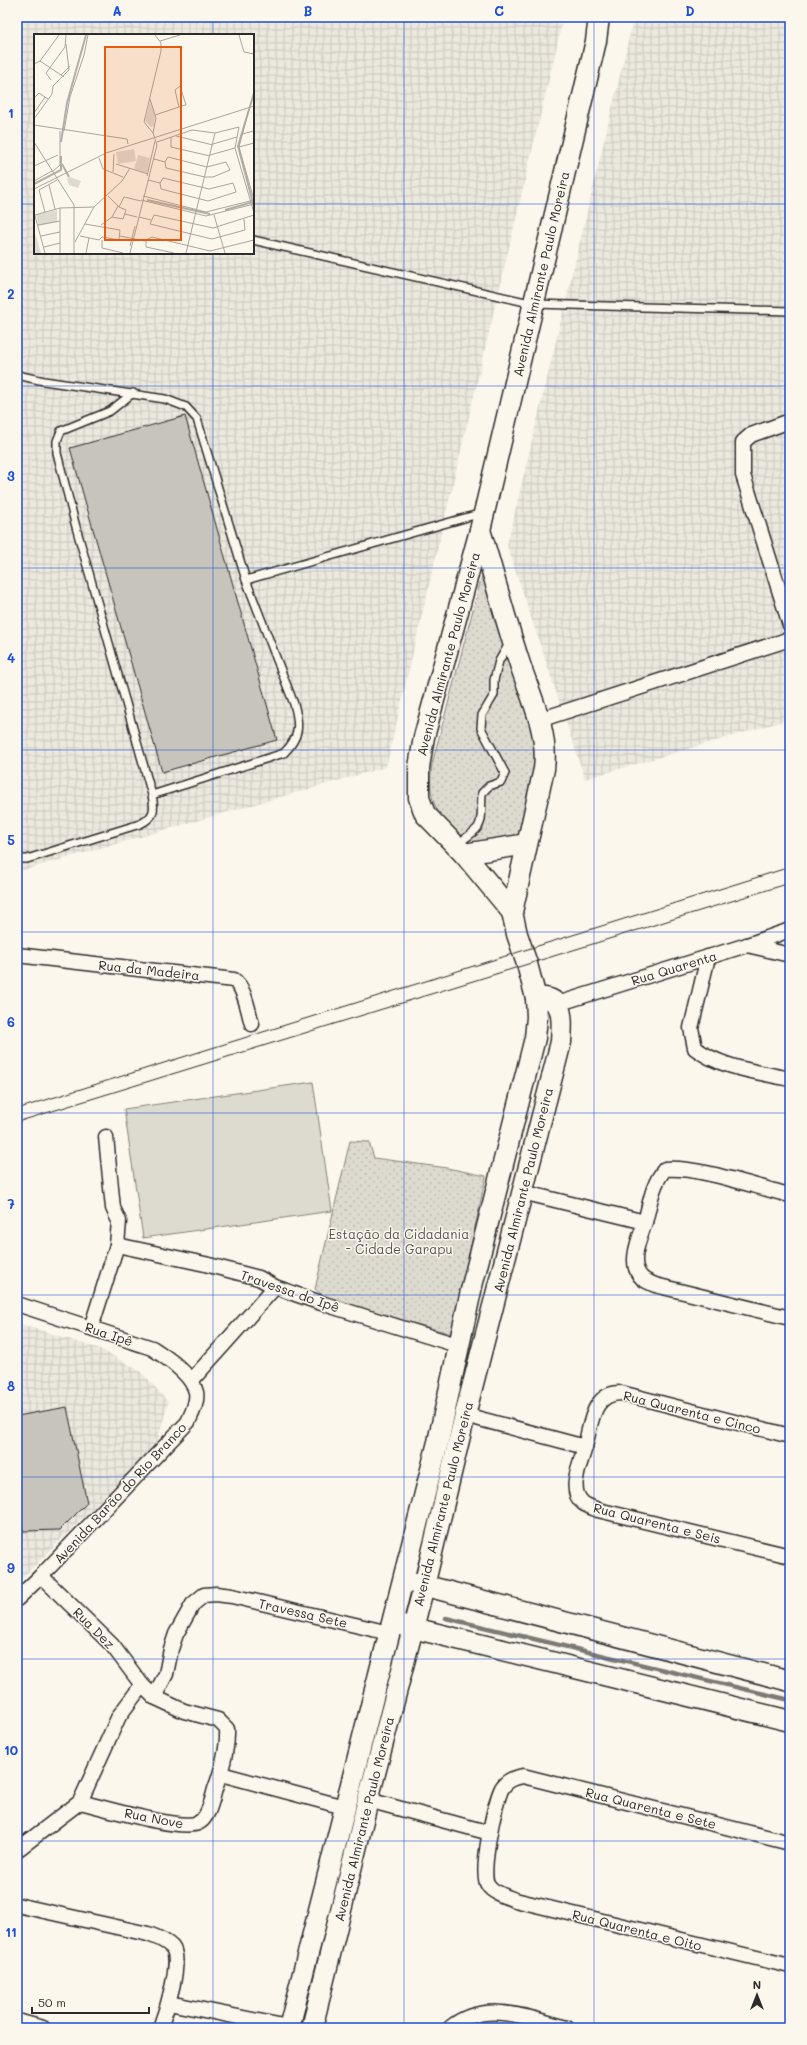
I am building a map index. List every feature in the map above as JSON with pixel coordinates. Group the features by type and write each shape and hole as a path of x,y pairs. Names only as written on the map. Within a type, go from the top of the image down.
{"main road":[{"name":"Avenida Almirante Paulo Moreira","path":"512,912 460,850 425,814 419,798 419,767 424,737 482,521 596,41 599,17"},
{"name":"Avenida Almirante Paulo Moreira","path":"290,2028 460,1346 472,1286 535,1038 537,1017 536,998 527,964 520,946 512,912 546,758 543,734 512,638 482,521"},
{"path":"460,850 527,844"},
{"path":"536,998 546,997 557,1004"},
{"name":"Avenida Almirante Paulo Moreira","path":"312,2028 368,1800 424,1586 465,1415 560,1042 561,1011 557,1004"},
{"path":"487,1228 511,1233"},
{"path":"402,1580 790,1681"},
{"path":"390,1628 413,1628 790,1721"}],"street":[{"path":"790,421 751,435 743,442 742,457 743,475 790,625"},
{"path":"539,720 790,639"},
{"name":"Rua Quarenta","path":"557,1004 708,958 790,930"},
{"path":"747,945 790,955"},
{"name":"Rua da Madeira","path":"17,955 234,980 238,983 241,990 252,1024"},
{"path":"708,958 691,1028 695,1048 705,1056 722,1062 790,1079"},
{"path":"91,1328 117,1244 119,1221 113,1208 106,1137"},
{"path":"790,1195 697,1172 677,1168 665,1170 658,1177 654,1186 635,1256 636,1270 642,1278 655,1285 790,1318"},
{"path":"522,1192 645,1222"},
{"name":"Travessa do Ipê","path":"117,1244 206,1264 259,1278 275,1287 460,1346"},
{"path":"191,1381 275,1287"},
{"name":"Rua Ipê","path":"17,1304 152,1348 170,1360 191,1381"},
{"name":"Avenida Barão do Rio Branco","path":"17,1599 41,1576 188,1422 194,1408 196,1392 191,1381"},
{"name":"Rua Quarenta e Cinco","path":"585,1447 597,1406 603,1397 611,1393 621,1393 790,1436"},
{"path":"465,1415 585,1447"},
{"name":"Rua Quarenta e Seis","path":"585,1447 575,1482 575,1493 583,1504 598,1510 790,1556"},
{"name":"Rua Dez","path":"41,1576 112,1645 142,1685 154,1697 184,1711 218,1720 224,1724"},
{"name":"Travessa Sete","path":"154,1697 166,1674 170,1650 176,1634 193,1604 204,1595 216,1594 232,1596 390,1628"},
{"path":"17,1850 80,1802 119,1716 142,1685"},
{"name":"Rua Nove","path":"80,1802 177,1825 197,1824 203,1819 208,1810 221,1774 228,1736 227,1729 224,1724"},
{"path":"221,1774 344,1807"},
{"name":"Rua Quarenta e Sete","path":"490,1833 502,1788 511,1779 523,1776 790,1843"},
{"path":"368,1800 490,1833"},
{"name":"Rua Quarenta e Oito","path":"490,1833 485,1869 488,1885 500,1894 515,1900 790,1966"},
{"path":"17,1905 161,1938 172,1948 176,1956 169,2003 160,2028"},
{"path":"169,2003 290,2028"},
{"path":"450,2028 475,2014 488,2012 504,2012 567,2028"},
{"path":"17,2021 43,2028"}],"lane":[{"path":"254,240 534,304 790,311"},
{"path":"17,375 44,381 133,393 165,399 186,407 198,420 246,580 299,719 298,732 294,744 284,754 152,795"},
{"path":"17,859 27,860 148,820 154,811 152,795 76,527 57,453 57,441 61,431 110,411 121,404 133,393"},
{"path":"246,580 482,521"},
{"path":"460,850 477,831 483,820 482,793 489,786 501,782 505,773 481,728 482,715 494,695 494,680 499,661 512,638"}],"shaded area":[{"path":"17,17 531,17 562,24 386,767 17,872"},
{"path":"634,17 790,17 790,719 585,779 507,545"},
{"path":"17,1323 100,1349 137,1369 149,1380 168,1402 157,1445 17,1583"}],"green space":[{"path":"483,572 543,755 519,839 490,843 470,843 462,839 453,831 440,815 431,792 431,775 432,764"},
{"path":"313,1082 332,1211 143,1238 124,1109"},
{"name":"Estação da Cidadania - Cidade Garapu","path":"350,1141 369,1142 374,1158 447,1168 486,1176 452,1334 328,1299 315,1289"}],"building":[{"path":"185,416 277,740 162,772 70,448"},
{"path":"67,1407 87,1503 60,1530 23,1531 17,1501 17,1416"}],"waterway":[{"path":"446,1618 790,1700"}],"tram line":[{"path":"17,1109 790,867"},
{"path":"17,1122 790,883"}]}
